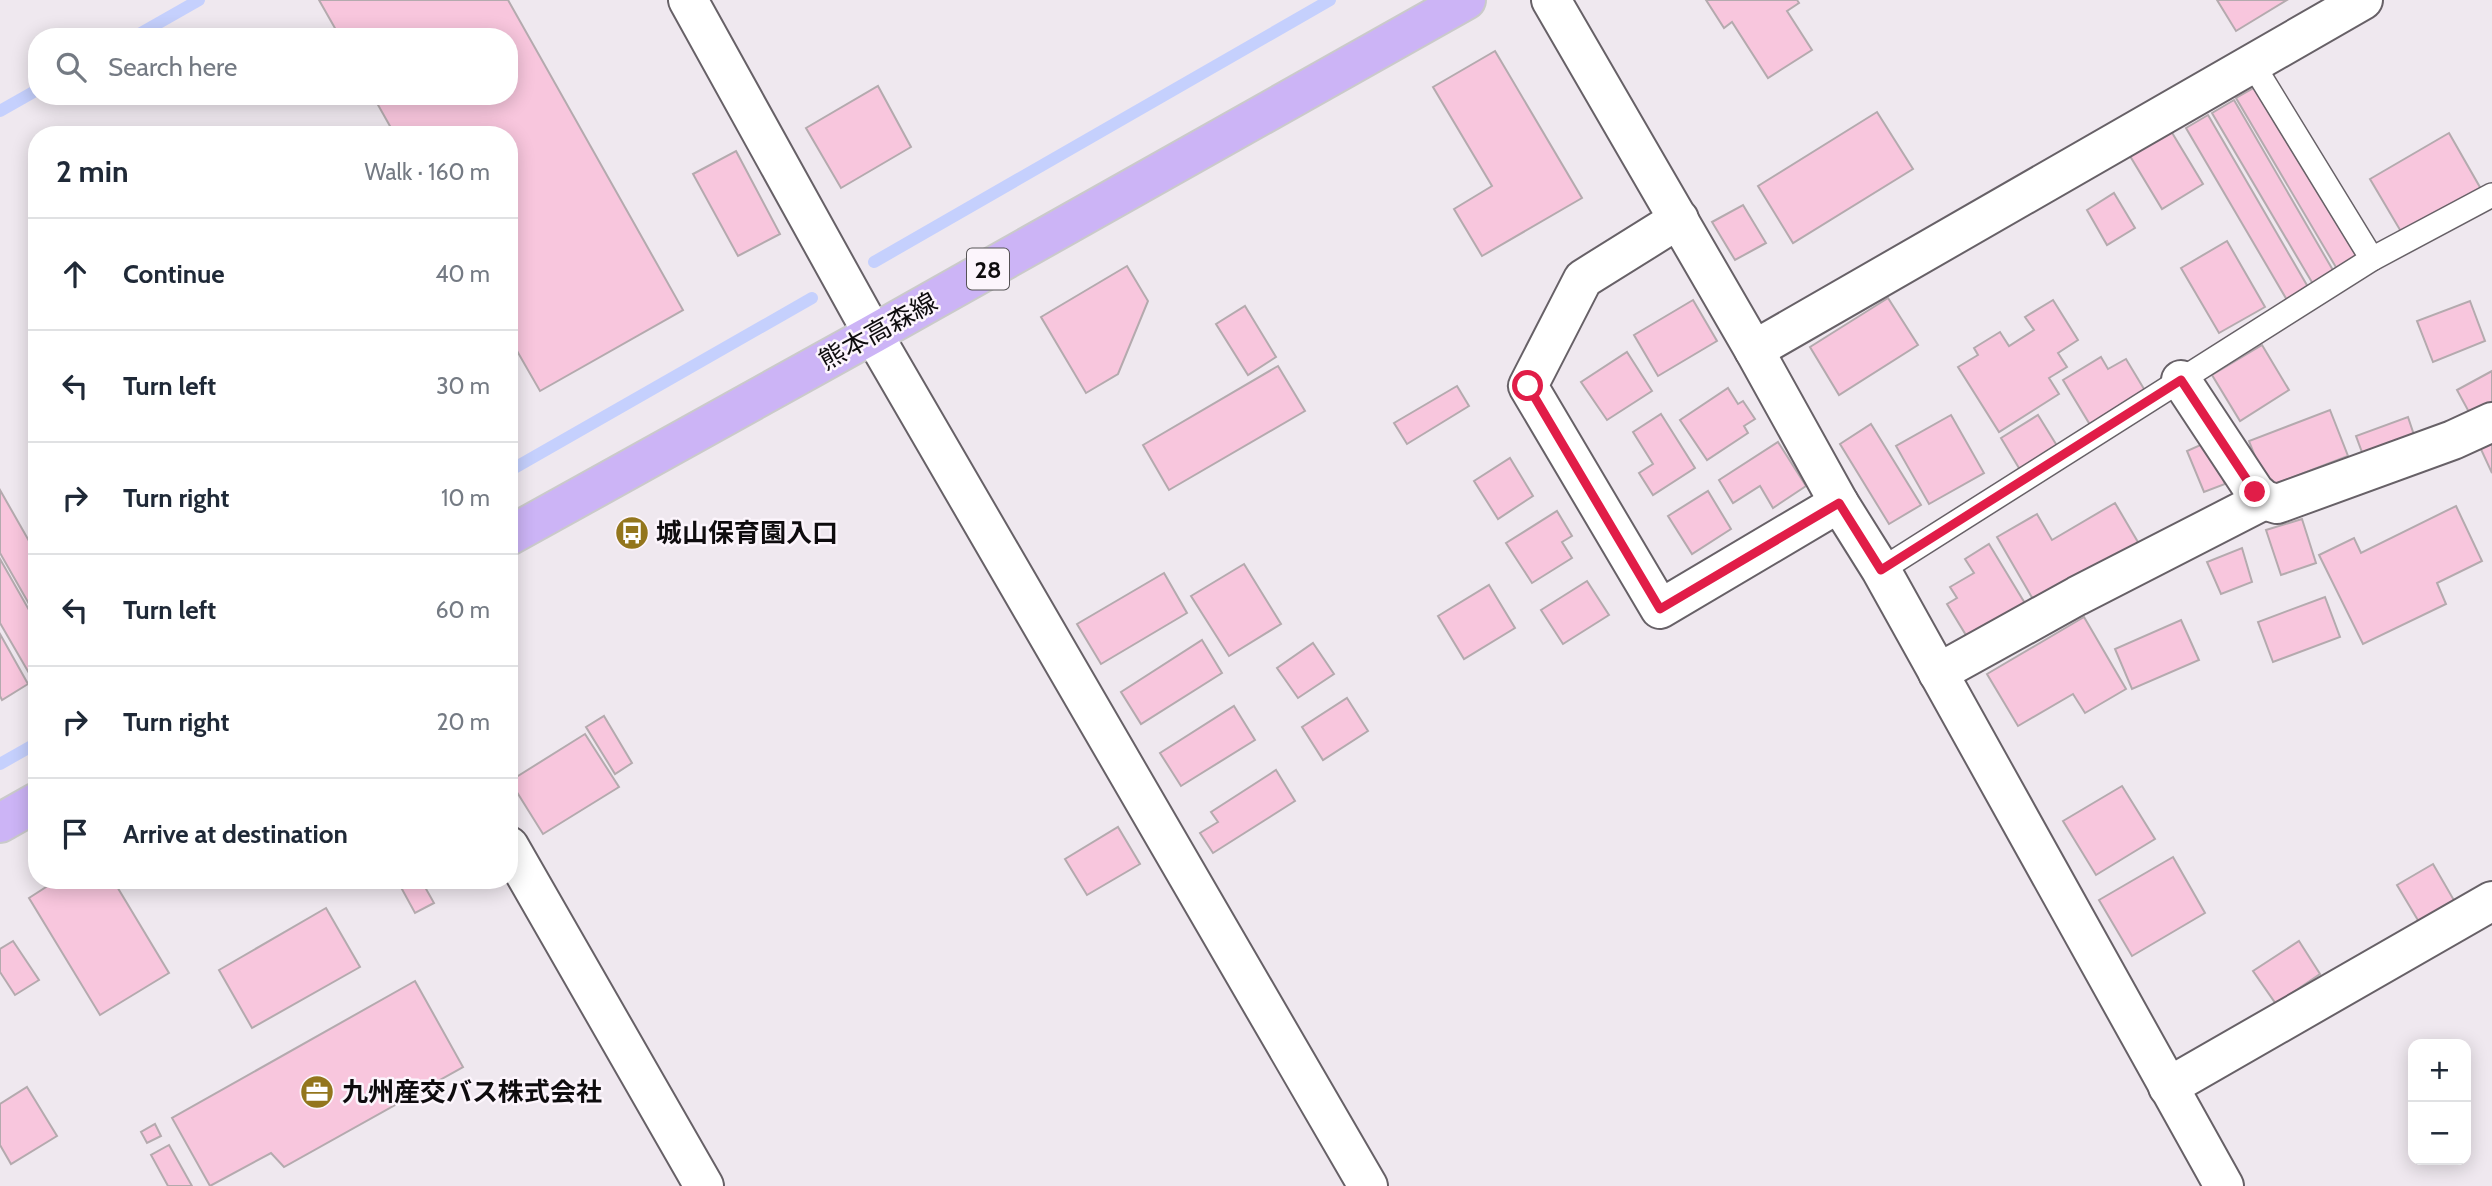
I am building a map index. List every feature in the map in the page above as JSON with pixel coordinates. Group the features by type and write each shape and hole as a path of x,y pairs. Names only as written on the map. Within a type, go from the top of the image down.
{"main road":[{"name":"熊本高森線","path":"518,531 1466,0"},
{"path":"0,823 28,807"}],"street":[{"path":"688,0 873,334 1368,1186"},
{"path":"1551,0 1679,219 1839,503 1881,570 2224,1186"},
{"path":"1754,350 2362,0"},
{"path":"1679,219 1583,279 1528,386 1660,609 1839,503"},
{"path":"2181,380 2255,492 2264,500 2277,504 2453,440 2492,422"},
{"path":"1938,673 2077,596 2264,500"},
{"path":"518,862 704,1186"},
{"path":"2168,1087 2492,901"}],"lane":[{"path":"2252,64 2372,259"},
{"path":"1881,570 2372,259 2492,195"}],"building":[{"path":"319,0 508,0 683,310 540,391 518,353 518,126 390,126 378,105 518,105 518,28 335,28"},
{"path":"1706,0 1797,0 1799,3 1787,11 1812,50 1768,78 1732,22 1724,28"},
{"path":"2217,0 2287,0 2236,31"},
{"path":"1495,51 1582,198 1482,256 1454,209 1492,186 1433,87"},
{"path":"2259,85 2359,256 2337,269 2236,98"},
{"path":"878,86 911,147 841,188 806,128"},
{"path":"2234,100 2334,272 2313,284 2212,113"},
{"path":"1877,112 1913,169 1793,243 1758,186"},
{"path":"2208,115 2308,287 2287,300 2186,128"},
{"path":"2171,131 2203,184 2162,209 2130,156"},
{"path":"2449,133 2481,189 2403,235 2370,179"},
{"path":"736,151 780,234 738,256 693,174"},
{"path":"2114,193 2135,228 2107,245 2087,210"},
{"path":"1743,205 1766,243 1735,260 1712,222"},
{"path":"2227,241 2265,307 2219,333 2181,268"},
{"path":"1127,266 1148,301 1118,374 1086,393 1041,317"},
{"path":"1888,298 1918,345 1839,395 1810,347"},
{"path":"1693,300 1717,341 1658,376 1634,335"},
{"path":"2053,300 2078,340 2058,353 2067,367 2049,378 2059,394 1999,432 1958,367 1978,355 1974,348 2000,332 2009,346 2034,330 2025,317"},
{"path":"2470,301 2485,341 2433,362 2417,321"},
{"path":"1245,306 1276,357 1248,375 1216,324"},
{"path":"2262,345 2289,390 2240,421 2212,375"},
{"path":"1627,352 1652,391 1607,420 1581,382"},
{"path":"2101,357 2108,369 2126,359 2147,394 2092,428 2063,380"},
{"path":"1278,366 1305,411 1169,490 1143,445"},
{"path":"2492,371 2492,416 2476,425 2457,390"},
{"path":"1457,386 1469,406 1407,444 1394,423"},
{"path":"1728,388 1738,404 1743,401 1755,419 1744,426 1748,433 1707,460 1680,420"},
{"path":"2330,410 2348,456 2267,487 2249,441"},
{"path":"1661,414 1695,468 1653,495 1639,473 1653,464 1633,432"},
{"path":"1951,415 1984,473 1929,504 1896,446"},
{"path":"2038,415 2059,449 2022,473 2001,438"},
{"path":"2408,417 2417,444 2366,463 2356,436"},
{"path":"1871,424 1921,505 1889,524 1840,444"},
{"path":"2492,439 2492,473 2479,445"},
{"path":"1778,442 1806,486 1773,508 1760,486 1733,503 1719,480"},
{"path":"2207,442 2225,484 2204,492 2187,451"},
{"path":"1510,458 1533,496 1498,519 1474,481"},
{"path":"0,490 28,539 28,602 0,553"},
{"path":"1708,491 1731,529 1692,554 1668,516"},
{"path":"2115,503 2142,549 2038,608 1997,537 2037,514 2052,540"},
{"path":"2456,506 2482,561 2437,583 2446,604 2363,644 2319,555 2354,538 2361,553"},
{"path":"1557,511 1572,536 1562,542 1572,558 1532,583 1506,543"},
{"path":"2302,519 2316,563 2281,575 2266,530"},
{"path":"1989,544 2026,605 1969,640 1947,604 1957,598 1950,587 1974,573 1965,559"},
{"path":"2242,548 2252,582 2221,594 2207,562"},
{"path":"0,559 28,608 28,671 0,623"},
{"path":"1244,564 1281,624 1229,656 1191,596"},
{"path":"1164,573 1187,613 1101,664 1077,624"},
{"path":"1587,581 1609,615 1563,644 1541,610"},
{"path":"1489,585 1515,628 1464,659 1438,616"},
{"path":"2325,597 2340,637 2273,662 2258,622"},
{"path":"2084,617 2126,689 2085,713 2073,694 2018,726 1987,674"},
{"path":"2181,620 2199,660 2132,689 2115,649"},
{"path":"0,634 28,684 2,700 0,696"},
{"path":"1202,640 1222,673 1141,724 1121,692"},
{"path":"1313,643 1334,674 1298,698 1277,668"},
{"path":"1347,698 1368,731 1323,760 1302,727"},
{"path":"1234,706 1255,740 1181,786 1160,753"},
{"path":"604,716 632,763 615,774 586,727"},
{"path":"585,734 619,787 543,834 518,794 518,776"},
{"path":"1276,770 1295,801 1213,853 1200,833 1218,822 1211,812"},
{"path":"2122,786 2155,839 2096,875 2063,821"},
{"path":"1118,827 1140,864 1087,895 1065,859"},
{"path":"2173,857 2205,913 2132,956 2099,900"},
{"path":"2433,864 2455,902 2419,922 2397,885"},
{"path":"43,889 118,889 169,973 100,1015 29,898"},
{"path":"402,889 426,889 434,903 415,913"},
{"path":"326,908 360,967 252,1028 219,970"},
{"path":"13,941 39,980 15,995 0,972 0,949"},
{"path":"2299,941 2320,974 2276,1004 2253,971"},
{"name":"九州産交バス株式会社","path":"415,981 463,1067 284,1167 271,1153 210,1186 172,1118"},
{"path":"27,1087 57,1136 11,1164 0,1145 0,1104"},
{"path":"155,1124 161,1136 147,1143 141,1132"},
{"path":"169,1145 192,1186 168,1186 151,1155"}],"waterway":[{"path":"150,28 199,0"},
{"path":"874,262 1330,0"},
{"path":"0,111 28,95"},
{"path":"518,466 812,298"},
{"path":"0,764 28,748"}],"place":[{"name":"城山保育園入口","path":"632,533"},
{"name":"九州産交バス株式会社","path":"317,1092"}],"route":[{"path":"1528,386 1660,609 1839,503 1881,570 2181,380 2255,492"}]}
